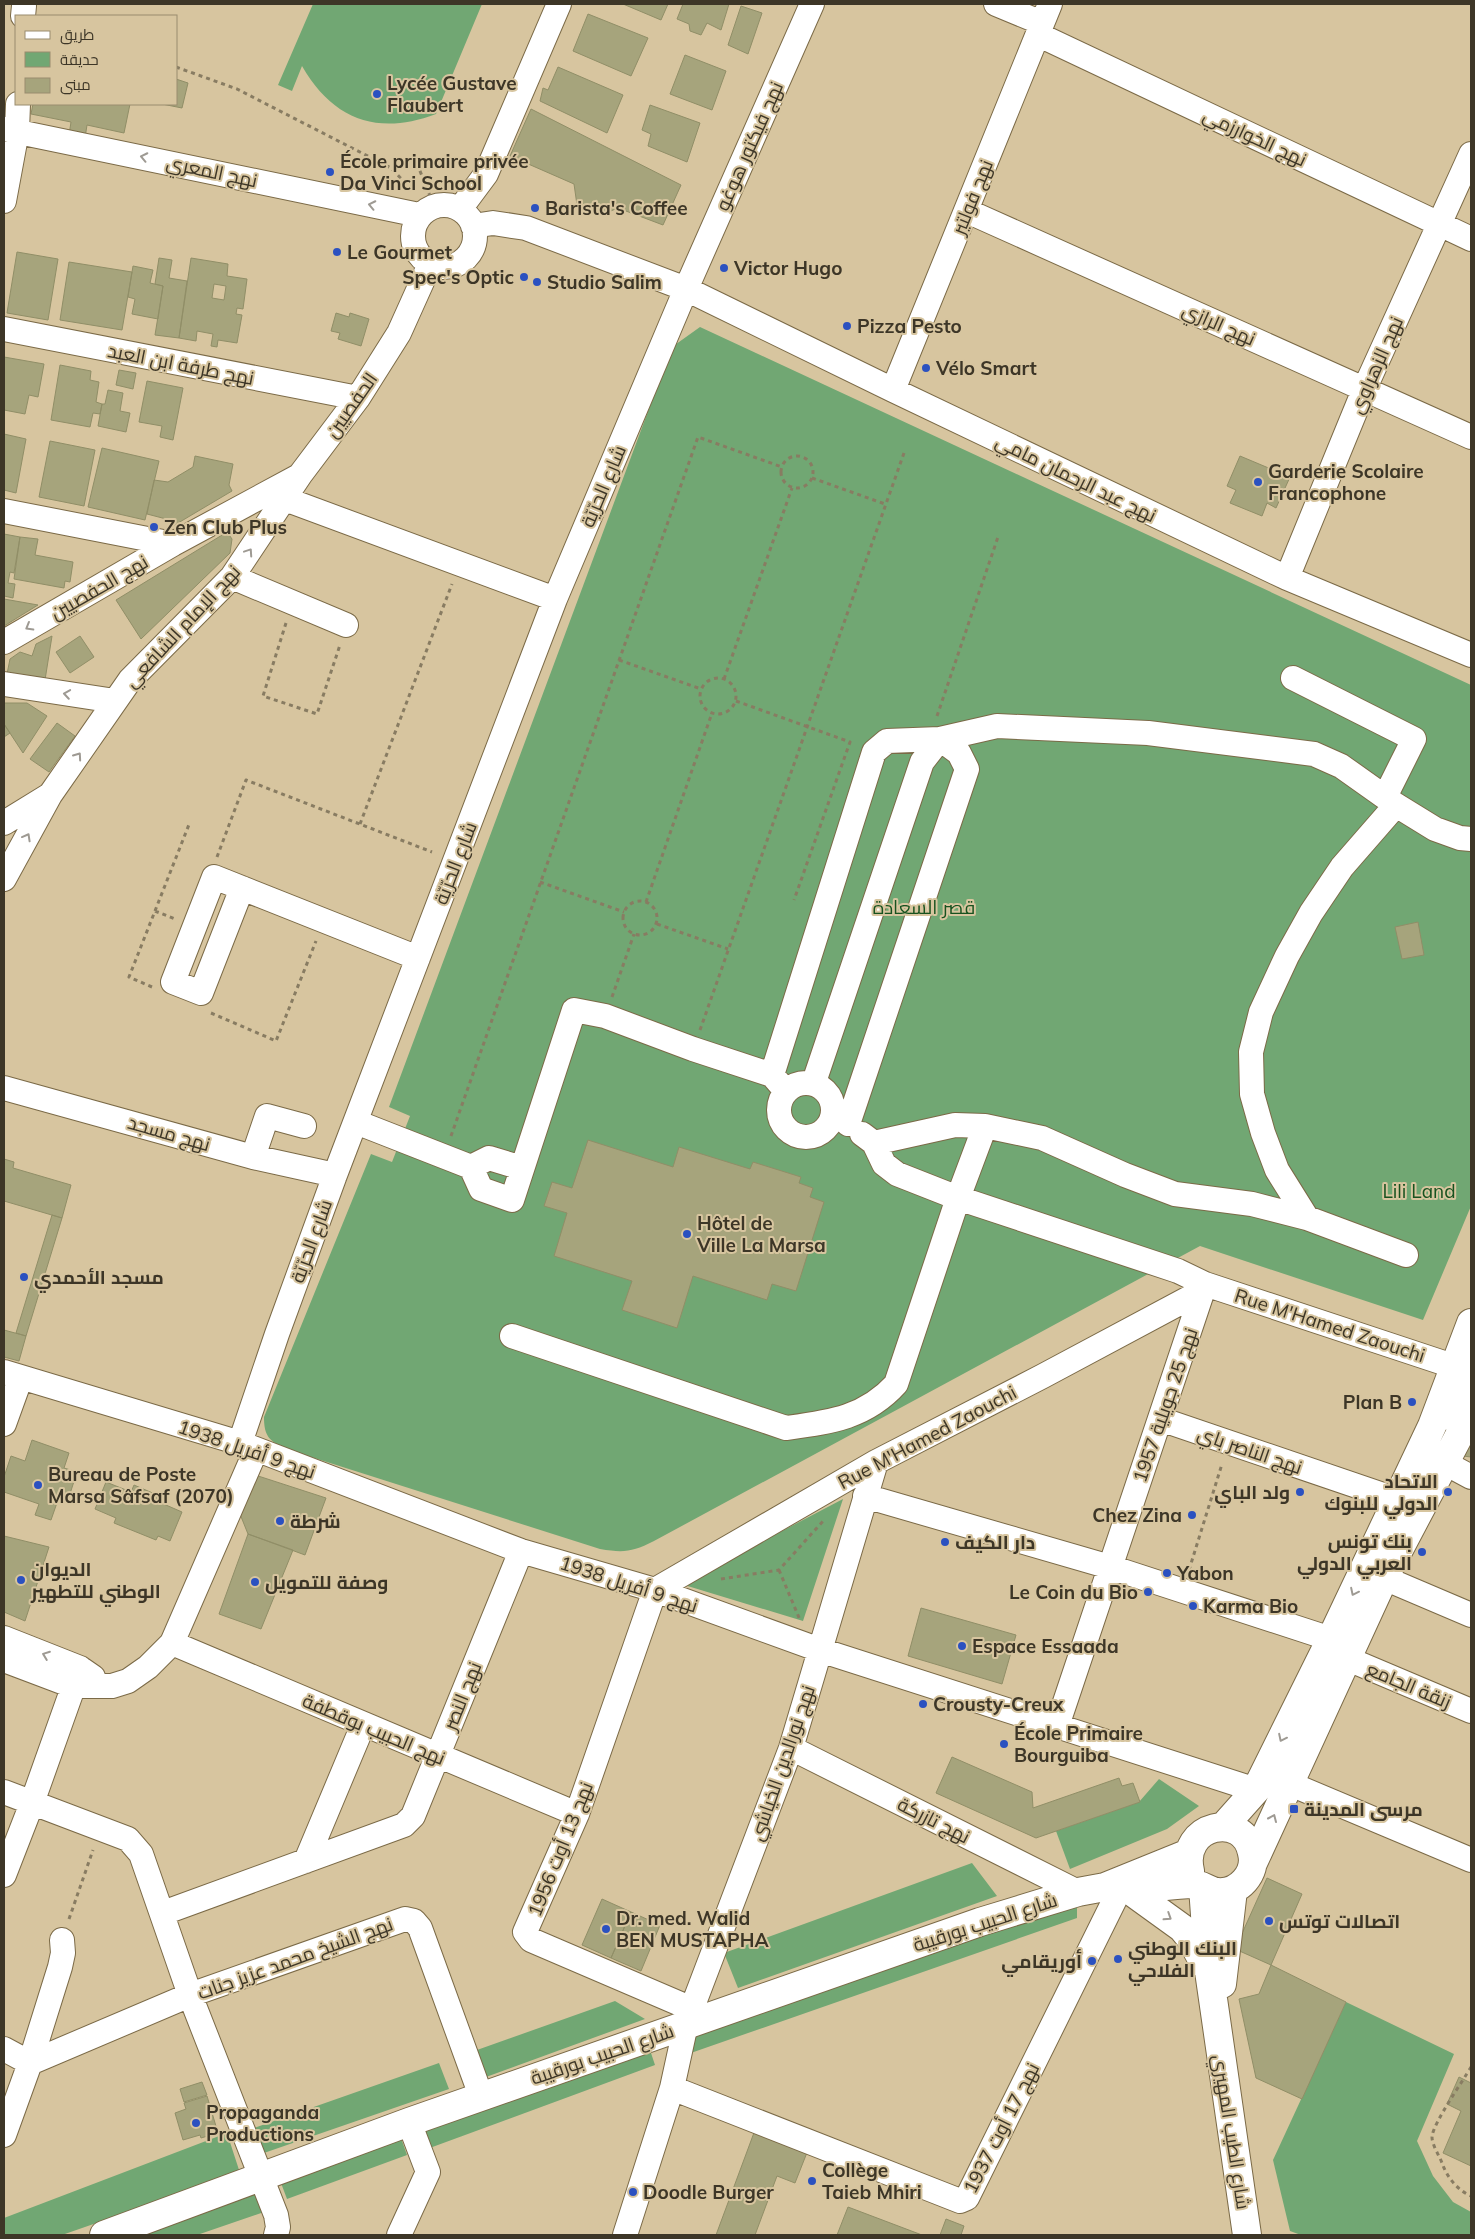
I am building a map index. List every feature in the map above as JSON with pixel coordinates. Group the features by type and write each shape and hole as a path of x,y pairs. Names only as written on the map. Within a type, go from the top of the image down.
{"main road":[{"path":"1118,1886 1201,1885 1218,1892 1233,1890 1243,1883 1250,1874 1253,1862 1288,1783 1398,1500 1432,1426 1468,1355"},
{"path":"1223,1827 1256,1790 1339,1649 1384,1578 1470,1419"},
{"path":"1201,1885 1190,1870 1189,1853 1195,1839 1208,1830 1223,1827 1233,1829 1245,1838 1252,1852 1253,1862"},
{"path":"1118,1886 1189,1853"},
{"name":"شارع الطيب المهيري","path":"1201,1885 1216,2030 1248,2235"},
{"path":"1118,1886 1182,1928 1191,1939 1209,1971"},
{"name":"شارع الحبيب بورقيبة","path":"104,2235 482,2096 689,2017 1078,1892 1118,1886"},
{"name":"شارع الطيب المهيري","path":"1216,2030 1233,1890"}],"street":[{"path":"466,218 559,4"},
{"name":"نهج فيكتور هوغو","path":"686,288 812,4"},
{"name":"نهج الخوارزمي","path":"996,4 1043,21 1438,224 1471,239"},
{"name":"نهج فولتير","path":"893,390 1043,21"},
{"path":"4,201 10,130 18,105"},
{"name":"نهج المعري","path":"10,130 428,210"},
{"name":"نهج الزهراوي","path":"1287,578 1364,390 1471,154"},
{"path":"446,205 466,218 475,238 471,250 464,260 453,266 441,267 430,264 420,256 414,246 413,233 428,210 446,205"},
{"name":"نهج الرازي","path":"967,211 1471,437"},
{"name":"نهج عبد الرحمان مامي","path":"466,218 526,228 686,288 893,390 1287,578 1471,655"},
{"name":"الحفصيين","path":"300,475 358,398 399,333 430,264"},
{"name":"شارع الحرّيّة","path":"172,1643 248,1447 277,1334 335,1175 555,599 686,288"},
{"name":"نهج طرفة ابن العبد","path":"4,329 358,398"},
{"name":"نهج الإمام الشافعي","path":"4,879 50,795 130,680 232,577 300,475"},
{"name":"نهج الحفصيين","path":"4,642 173,544 300,475"},
{"path":"285,499 555,599"},
{"path":"4,511 173,544"},
{"path":"232,577 346,625"},
{"path":"1293,678 1414,739 1390,801 1311,913 1287,956 1261,1012 1251,1052 1252,1094 1263,1133 1277,1170 1307,1218"},
{"path":"4,684 115,701"},
{"path":"940,739 959,753 967,769 841,1119 816,1136 800,1137 786,1129 778,1110 778,1083 874,752 887,741 940,739 997,726 1148,733 1314,754 1341,766 1390,801 1435,829 1460,838 1471,839"},
{"path":"814,1082 922,762 940,739"},
{"path":"4,823 50,795"},
{"path":"242,888 201,993 173,982 214,877 242,888 418,958"},
{"path":"356,1122 471,1167 481,1189 512,1200 574,1010 605,1016 778,1083 814,1082 831,1096 841,1119 874,1143 884,1164 897,1174 958,1198 1178,1271 1204,1287"},
{"name":"نهج مسجد","path":"4,1088 253,1157 335,1175"},
{"path":"253,1157 267,1116 304,1126"},
{"path":"874,1143 956,1125 985,1126 1042,1138 1125,1175 1175,1194 1252,1204 1307,1218 1406,1256"},
{"path":"512,1336 786,1428 847,1417 885,1397 896,1384 958,1198 985,1126"},
{"path":"471,1167 489,1158 522,1168"},
{"name":"Rue M'Hamed Zaouchi","path":"655,1590 876,1462 1043,1376 1204,1287 1468,1355"},
{"name":"نهج 25 جويلية 1957","path":"1058,1726 1204,1287"},
{"path":"4,1424 12,1375"},
{"name":"نهج 9 أفريل 1938","path":"12,1375 248,1447 521,1551 655,1590 812,1648 1256,1790"},
{"name":"نهج الناصر باي","path":"1160,1419 1398,1500"},
{"name":"نهج نورالدين الخياشي","path":"625,2235 672,2088 689,2017 791,1748 812,1648 876,1462"},
{"path":"1445,1463 1471,1477"},
{"name":"زنقة الجامع","path":"865,1496 1110,1567 1182,1590 1339,1649 1471,1711"},
{"name":"نهج النصر","path":"163,1913 404,1825 409,1821 413,1816 521,1551"},
{"path":"1384,1578 1471,1615"},
{"name":"نهج 13 أوت 1956","path":"655,1590 576,1814 525,1932 527,1937 689,2017"},
{"path":"4,1638 76,1677"},
{"path":"4,1660 104,1685 120,1685 148,1667 172,1643"},
{"name":"نهج الحبيب بوقطفة","path":"172,1643 576,1814"},
{"path":"4,1875 76,1677"},
{"path":"306,1861 363,1725"},
{"name":"نهج تازركة","path":"791,1748 1078,1892"},
{"path":"1288,1783 1471,1860"},
{"path":"4,1792 128,1840 141,1854 190,1995 276,2215 278,2227 276,2235"},
{"name":"نهج 17 أوت 1937","path":"672,2088 960,2201 964,2200 971,2190 1118,1886"},
{"name":"نهج الشيخ محمد عزيز جنات","path":"30,2063 190,1995 405,1919 414,1921 420,1928 482,2096"},
{"path":"4,2135 30,2063 60,1967 63,1953 62,1940"},
{"path":"4,2048 30,2063"},
{"path":"399,2235 428,2172 409,2122"}],"path":[{"path":"178,68 237,89 391,168 428,210"},
{"path":"414,156 428,210"},
{"path":"444,1156 698,437 782,467"},
{"path":"693,1049 904,453"},
{"path":"802,457 811,466 812,478 804,487 792,488 782,479 782,467 790,458 802,457"},
{"path":"812,478 886,504"},
{"path":"724,679 792,488"},
{"path":"940,739 935,724 998,537"},
{"path":"360,824 460,563"},
{"path":"293,603 263,696 317,714 346,625"},
{"path":"619,660 701,689"},
{"path":"710,679 724,679 735,688 736,701 726,712 712,713 702,704 700,697 701,689 710,679"},
{"path":"736,701 850,742 794,900"},
{"path":"646,902 712,713"},
{"path":"214,877 212,869 246,780 432,852"},
{"path":"540,882 624,912"},
{"path":"646,902 656,911 656,924 647,934 634,934 624,925 624,912 633,903 646,902"},
{"path":"656,924 728,949"},
{"path":"605,1016 634,934"},
{"path":"1182,1590 1229,1443"},
{"path":"812,1648 779,1570 830,1513"},
{"path":"62,1940 101,1828"},
{"path":"1471,2067 1436,2125 1432,2138 1452,2182 1464,2193 1471,2196"}],"green space":[{"path":"313,4 482,4 436,114 395,123 376,123 343,111 314,84 302,66 292,91 278,85"},
{"name":"قصر السعادة","path":"700,327 1471,685 1471,1206 1423,1320 1200,1246 654,1541 628,1551 600,1549 286,1449 275,1443 266,1433 264,1417 371,1154 392,1162 410,1116 389,1107 672,347"},
{"path":"843,1499 803,1621 681,1584"},
{"path":"1159,1779 1199,1806 1167,1829 1070,1869 1056,1831 1139,1802"},
{"path":"972,1863 997,1896 738,1988 724,1953"},
{"path":"1077,1896 1077,1918 688,2054 693,2031"},
{"path":"615,2001 645,2019 486,2077 477,2050"},
{"path":"1346,2002 1454,2054 1417,2141 1433,2176 1453,2202 1471,2212 1471,2235 1301,2235 1290,2231 1273,2160"},
{"path":"649,2047 655,2065 427,2149 421,2131"},
{"path":"439,2063 449,2089 261,2154 251,2129"},
{"path":"227,2133 240,2173 62,2235 4,2235 4,2218"},
{"path":"401,2138 407,2155 287,2199 281,2183"},
{"path":"258,2192 264,2212 197,2235 133,2235"}],"building":[{"path":"623,4 668,4 661,20"},
{"path":"683,4 729,4 721,30 707,23 701,35 690,31 689,24 677,19"},
{"path":"741,6 762,13 748,54 728,45"},
{"path":"588,14 648,38 631,76 573,51"},
{"path":"685,55 726,71 712,110 670,94"},
{"path":"558,67 623,95 607,133 540,101 543,88 548,90"},
{"path":"178,80 188,83 182,108 167,105 178,105"},
{"path":"33,105 130,105 124,133 87,125 85,138 69,135 71,122 31,114"},
{"path":"650,105 700,123 687,162 648,146 651,134 642,130"},
{"path":"531,109 681,185 663,225 618,208 601,215 577,205 574,184 510,156"},
{"path":"17,252 58,259 48,320 7,313"},
{"path":"159,258 172,260 169,278 187,281 179,338 155,335 163,286 155,284"},
{"path":"191,258 228,264 227,276 247,279 243,309 237,308 236,314 242,315 237,343 218,340 217,347 211,346 213,334 197,331 196,341 179,338","holes":["214,284 226,286 224,300 212,298"]},
{"path":"69,262 132,272 122,330 60,320"},
{"path":"133,266 153,270 150,283 163,286 158,319 132,314 135,299 128,297"},
{"path":"336,313 349,317 350,313 369,319 361,346 338,339 340,333 331,331"},
{"path":"4,357 44,364 38,397 29,395 25,414 4,410"},
{"path":"60,365 91,371 90,380 99,382 96,402 102,404 100,414 93,413 90,427 51,420"},
{"path":"119,370 136,373 133,389 116,385"},
{"path":"147,381 183,388 173,440 160,437 162,426 139,422"},
{"path":"108,390 123,393 120,411 130,413 126,432 98,426 102,404 105,404"},
{"path":"4,434 26,439 16,493 4,490"},
{"path":"50,441 95,450 84,506 39,497"},
{"path":"102,448 159,461 145,520 88,507"},
{"path":"195,456 233,464 229,485 232,491 173,526 170,520 147,514 154,480 168,482 193,467"},
{"name":"Garderie Scolaire Francophone","path":"1240,456 1290,477 1276,508 1267,503 1262,516 1230,503 1236,490 1227,486"},
{"path":"227,532 232,539 230,553 141,639 116,600"},
{"path":"4,534 20,537 14,573 10,572 8,583 15,584 13,598 4,596"},
{"path":"20,537 38,539 35,555 73,562 70,582 65,581 64,588 14,579"},
{"path":"4,599 38,605 4,626"},
{"path":"52,636 45,680 7,674 10,659 20,652 32,656 36,644"},
{"path":"80,636 94,657 70,673 56,652"},
{"path":"4,703 27,703 47,716 23,753 4,724"},
{"path":"57,723 75,736 49,772 30,759"},
{"path":"4,724 10,733 4,737"},
{"path":"1418,922 1424,955 1402,959 1395,927"},
{"name":"Hôtel de Ville La Marsa","path":"588,1140 673,1167 679,1147 750,1169 753,1162 801,1177 799,1183 813,1188 810,1197 824,1202 796,1291 772,1284 767,1300 693,1276 677,1328 622,1310 632,1281 554,1256 567,1213 544,1206 552,1182 572,1188"},
{"path":"4,1159 14,1162 13,1168 71,1185 62,1218 4,1201"},
{"path":"52,1215 62,1218 26,1336 16,1333"},
{"path":"4,1330 26,1336 19,1361 4,1357"},
{"path":"1471,1428 1471,1457 1463,1456"},
{"name":"Bureau de Poste Marsa Sâfsaf (2070)","path":"32,1440 69,1453 64,1468 77,1472 68,1500 59,1497 51,1520 35,1515 39,1504 4,1492 4,1477 11,1456 25,1461"},
{"name":"شرطة","path":"252,1474 326,1498 305,1555 248,1534 238,1509"},
{"path":"106,1482 131,1492 134,1485 162,1497 159,1502 182,1512 170,1541 158,1536 156,1540 114,1523 116,1518 95,1509"},
{"name":"وصفة للتمويل","path":"248,1534 293,1550 261,1629 219,1614"},
{"name":"الديوان الوطني للتطهير","path":"4,1536 49,1547 25,1621 4,1612"},
{"name":"Espace Essaada","path":"921,1608 1016,1635 1002,1684 908,1656"},
{"path":"952,1757 1032,1792 1033,1808 1119,1778 1122,1786 1133,1783 1140,1802 1036,1838 936,1793"},
{"name":"اتصالات توتس","path":"1267,1878 1302,1894 1271,1965 1235,1949"},
{"name":"Dr. med. Walid BEN MUSTAPHA","path":"602,1899 631,1912 611,1958 582,1945"},
{"path":"631,1912 660,1925 641,1971 611,1958"},
{"path":"1271,1965 1346,2002 1302,2099 1256,2078 1239,1999 1259,1994"},
{"path":"1459,2077 1471,2083 1471,2166 1443,2153 1461,2111 1447,2104"},
{"path":"202,2082 207,2095 184,2102 180,2089"},
{"name":"Propaganda Productions","path":"207,2096 218,2133 201,2138 200,2135 183,2140 175,2113 186,2109 184,2103"},
{"path":"755,2130 808,2150 795,2183 777,2176 755,2235 716,2235"},
{"path":"848,2207 922,2235 837,2235"},
{"path":"946,2219 964,2226 961,2235 940,2235"}],"place":[{"name":"Lycée Gustave Flaubert","path":"377,94"},
{"name":"École primaire privée Da Vinci School","path":"330,172"},
{"name":"Barista's Coffee","path":"535,208"},
{"name":"Le Gourmet","path":"337,252"},
{"name":"Victor Hugo","path":"724,268"},
{"name":"Spec's Optic","path":"524,277"},
{"name":"Studio Salim","path":"537,282"},
{"name":"Pizza Pesto","path":"847,326"},
{"name":"Vélo Smart","path":"926,368"},
{"name":"Garderie Scolaire Francophone","path":"1258,482"},
{"name":"Zen Club Plus","path":"154,527"},
{"name":"Hôtel de Ville La Marsa","path":"687,1234"},
{"name":"مسجد الأحمدي","path":"24,1277"},
{"name":"Plan B","path":"1412,1402"},
{"name":"Bureau de Poste Marsa Sâfsaf (2070)","path":"38,1485"},
{"name":"ولد الباي","path":"1300,1492"},
{"name":"الاتحاد الدولي للبنوك","path":"1448,1492"},
{"name":"Chez Zina","path":"1192,1515"},
{"name":"شرطة","path":"280,1521"},
{"name":"دار الكيف","path":"945,1542"},
{"name":"بنك تونس العربي الدولي","path":"1422,1552"},
{"name":"Yabon","path":"1167,1573"},
{"name":"الديوان الوطني للتطهير","path":"21,1580"},
{"name":"وصفة للتمويل","path":"255,1582"},
{"name":"Le Coin du Bio","path":"1148,1592"},
{"name":"Karma Bio","path":"1193,1606"},
{"name":"Espace Essaada","path":"962,1646"},
{"name":"Crousty-Creux","path":"923,1704"},
{"name":"École Primaire Bourguiba","path":"1004,1744"},
{"name":"مرسى المدينة","path":"1294,1809"},
{"name":"اتصالات توتس","path":"1269,1921"},
{"name":"Dr. med. Walid BEN MUSTAPHA","path":"606,1929"},
{"name":"البنك الوطني الفلاحي","path":"1118,1959"},
{"name":"أوريقامي","path":"1092,1961"},
{"name":"Propaganda Productions","path":"196,2123"},
{"name":"Collège Taieb Mhiri","path":"812,2181"},
{"name":"Doodle Burger","path":"633,2192"}],"park label":[{"name":"Lili Land","path":"1419,1191"}]}
